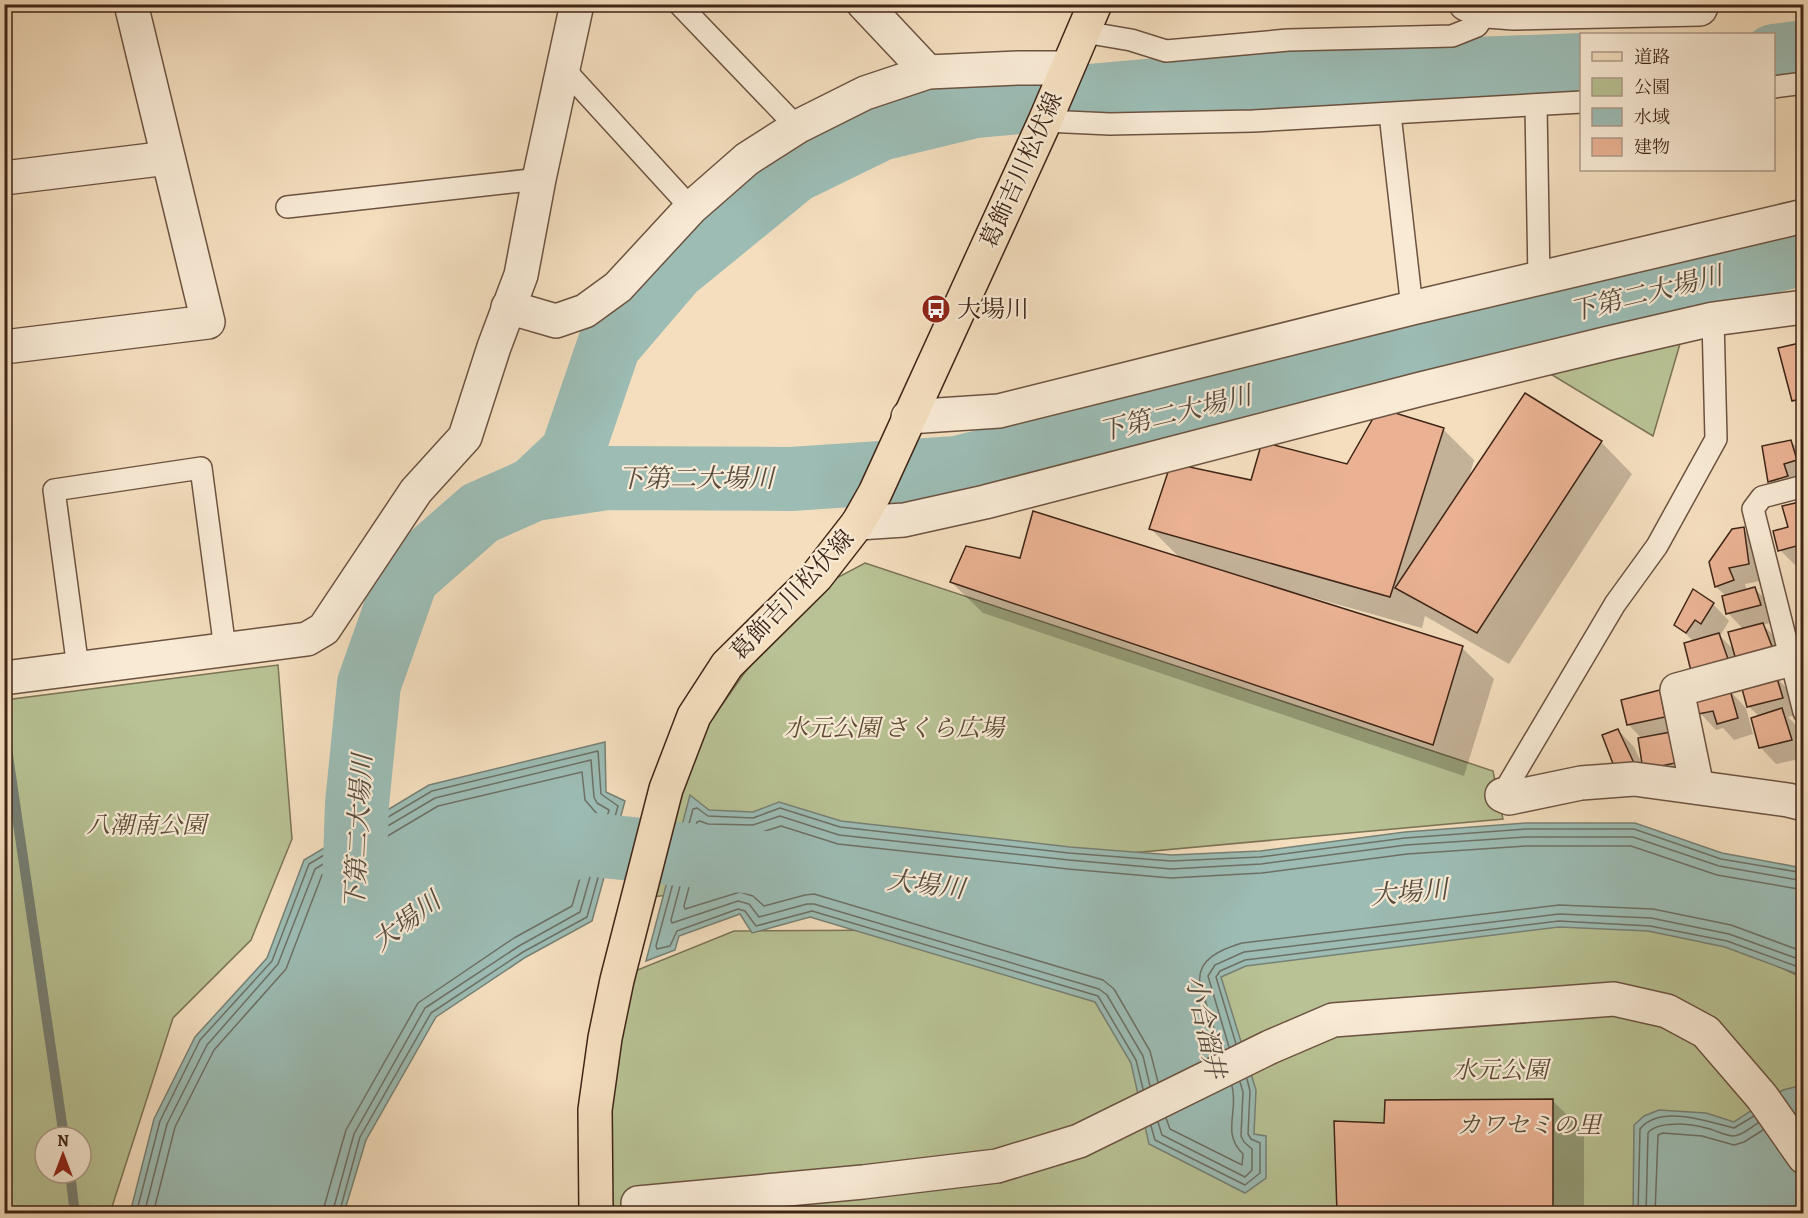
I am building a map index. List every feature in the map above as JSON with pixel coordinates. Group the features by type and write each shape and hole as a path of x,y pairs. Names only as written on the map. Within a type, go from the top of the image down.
{"main road":[{"name":"葛飾吉川松伏線","path":"596,1214 595,1110 605,1038 617,980 666,789 694,716 727,665 816,577 858,523 875,493 1090,18"}],"street":[{"path":"4,347 208,322 131,4"},
{"path":"4,678 308,639 324,629 416,491 465,436 521,274 577,4"},
{"path":"864,4 928,72"},
{"path":"1481,7 1514,13 1700,9 1702,4"},
{"path":"508,307 556,321 585,311 618,287 691,208 747,159 797,127 865,93 928,72 1018,68 1065,72"},
{"path":"4,178 168,158"},
{"path":"907,420 999,411 1412,308 1803,216"},
{"path":"858,523 904,520 985,502 1421,389 1713,319 1803,307"},
{"path":"1697,787 1677,690 1791,659"},
{"path":"1502,795 1509,798 1581,783 1634,779 1803,804"},
{"path":"638,1203 863,1182 997,1166 1079,1141 1270,1047 1333,1020 1614,999 1667,1011 1706,1032 1762,1097 1803,1157"}],"lane":[{"path":"680,4 797,127"},
{"path":"1090,18 1131,40 1166,51 1288,40 1452,36 1477,26 1481,7"},
{"path":"564,69 691,208"},
{"path":"1775,87 1803,83"},
{"path":"1045,121 1110,124 1253,122 1580,102"},
{"path":"1536,105 1539,279"},
{"path":"1390,114 1412,308"},
{"path":"287,207 539,179"},
{"path":"1502,795 1615,604 1657,546 1716,439 1713,319"},
{"path":"78,668 54,490 201,468 225,649"},
{"path":"1803,486 1762,497 1753,509 1803,711"}],"green space":[{"path":"1682,337 1653,436 1544,370"},
{"name":"水元公園 さくら広場","path":"865,563 1493,771 1503,819 650,897 685,758 745,672 827,583"},
{"name":"八潮南公園","path":"278,665 292,839 251,940 173,1018 110,1213 5,1213 5,700"},
{"name":"水元公園","path":"1691,926 1803,978 1803,1213 608,1214 609,1065 635,971 734,931"}],"water":[{"path":"605,742 606,792 625,801 592,921 526,957 436,1017 366,1140 344,1213 130,1213 154,1119 195,1037 267,958 304,860 429,785"},
{"name":"小合溜井","path":"690,795 709,810 753,812 779,802 841,821 1070,847 1172,855 1260,851 1405,832 1526,823 1635,823 1722,853 1803,868 1803,976 1725,947 1648,931 1559,927 1246,966 1221,977 1256,1090 1254,1134 1266,1136 1266,1178 1245,1193 1149,1144 1131,1063 1095,1002 810,917 752,933 740,914 679,936 675,950 646,961"},
{"path":"1803,1085 1803,1213 1633,1214 1634,1125 1644,1116 1659,1110 1706,1113 1734,1122 1783,1090"}],"building":[{"path":"1804,342 1804,398 1792,401 1778,348"},
{"path":"1525,393 1602,441 1477,633 1395,588"},
{"path":"1379,408 1444,428 1390,597 1149,529 1171,463 1251,480 1262,442 1347,464"},
{"path":"1791,440 1797,460 1784,464 1788,476 1768,482 1762,446"},
{"path":"1804,501 1804,544 1778,551 1773,531 1788,527 1782,506"},
{"path":"1033,511 1463,646 1433,745 950,582 966,546 1020,558"},
{"path":"1744,527 1749,564 1729,568 1734,580 1715,587 1709,562 1732,529"},
{"path":"1755,587 1761,605 1726,614 1722,596"},
{"path":"1693,589 1714,603 1701,624 1695,620 1686,633 1674,625"},
{"path":"1804,597 1804,626 1802,626 1798,598"},
{"path":"1763,623 1773,649 1736,660 1728,632"},
{"path":"1719,633 1728,659 1691,671 1684,643"},
{"path":"1776,675 1783,698 1747,707 1741,685"},
{"path":"1660,690 1665,717 1627,725 1621,700"},
{"path":"1730,690 1738,718 1717,724 1713,711 1698,714 1696,697"},
{"path":"1782,708 1792,740 1759,748 1751,718"},
{"path":"1618,729 1634,763 1615,769 1602,735"},
{"path":"1671,732 1675,763 1643,770 1638,738"},
{"path":"1553,1099 1553,1214 1337,1214 1334,1121 1384,1123 1385,1100"}],"waterway":[{"name":"下第二大場川","path":"1775,56 1804,52"},
{"name":"下第二大場川","path":"534,489 572,453 609,345 674,269 794,171 880,129 975,106 1341,74 1580,65"},
{"name":"下第二大場川","path":"353,918 357,804 369,684 407,577 480,513 534,489 606,478 791,479 957,468 1804,253"},
{"path":"4,728 62,1125"},
{"name":"大場川","path":"527,863 585,844 763,863"},
{"path":"71,1185 75,1214"}],"place":[{"name":"大場川","path":"936,309"}],"park label":[{"name":"カワセミの里","path":"1529,1125"}]}
